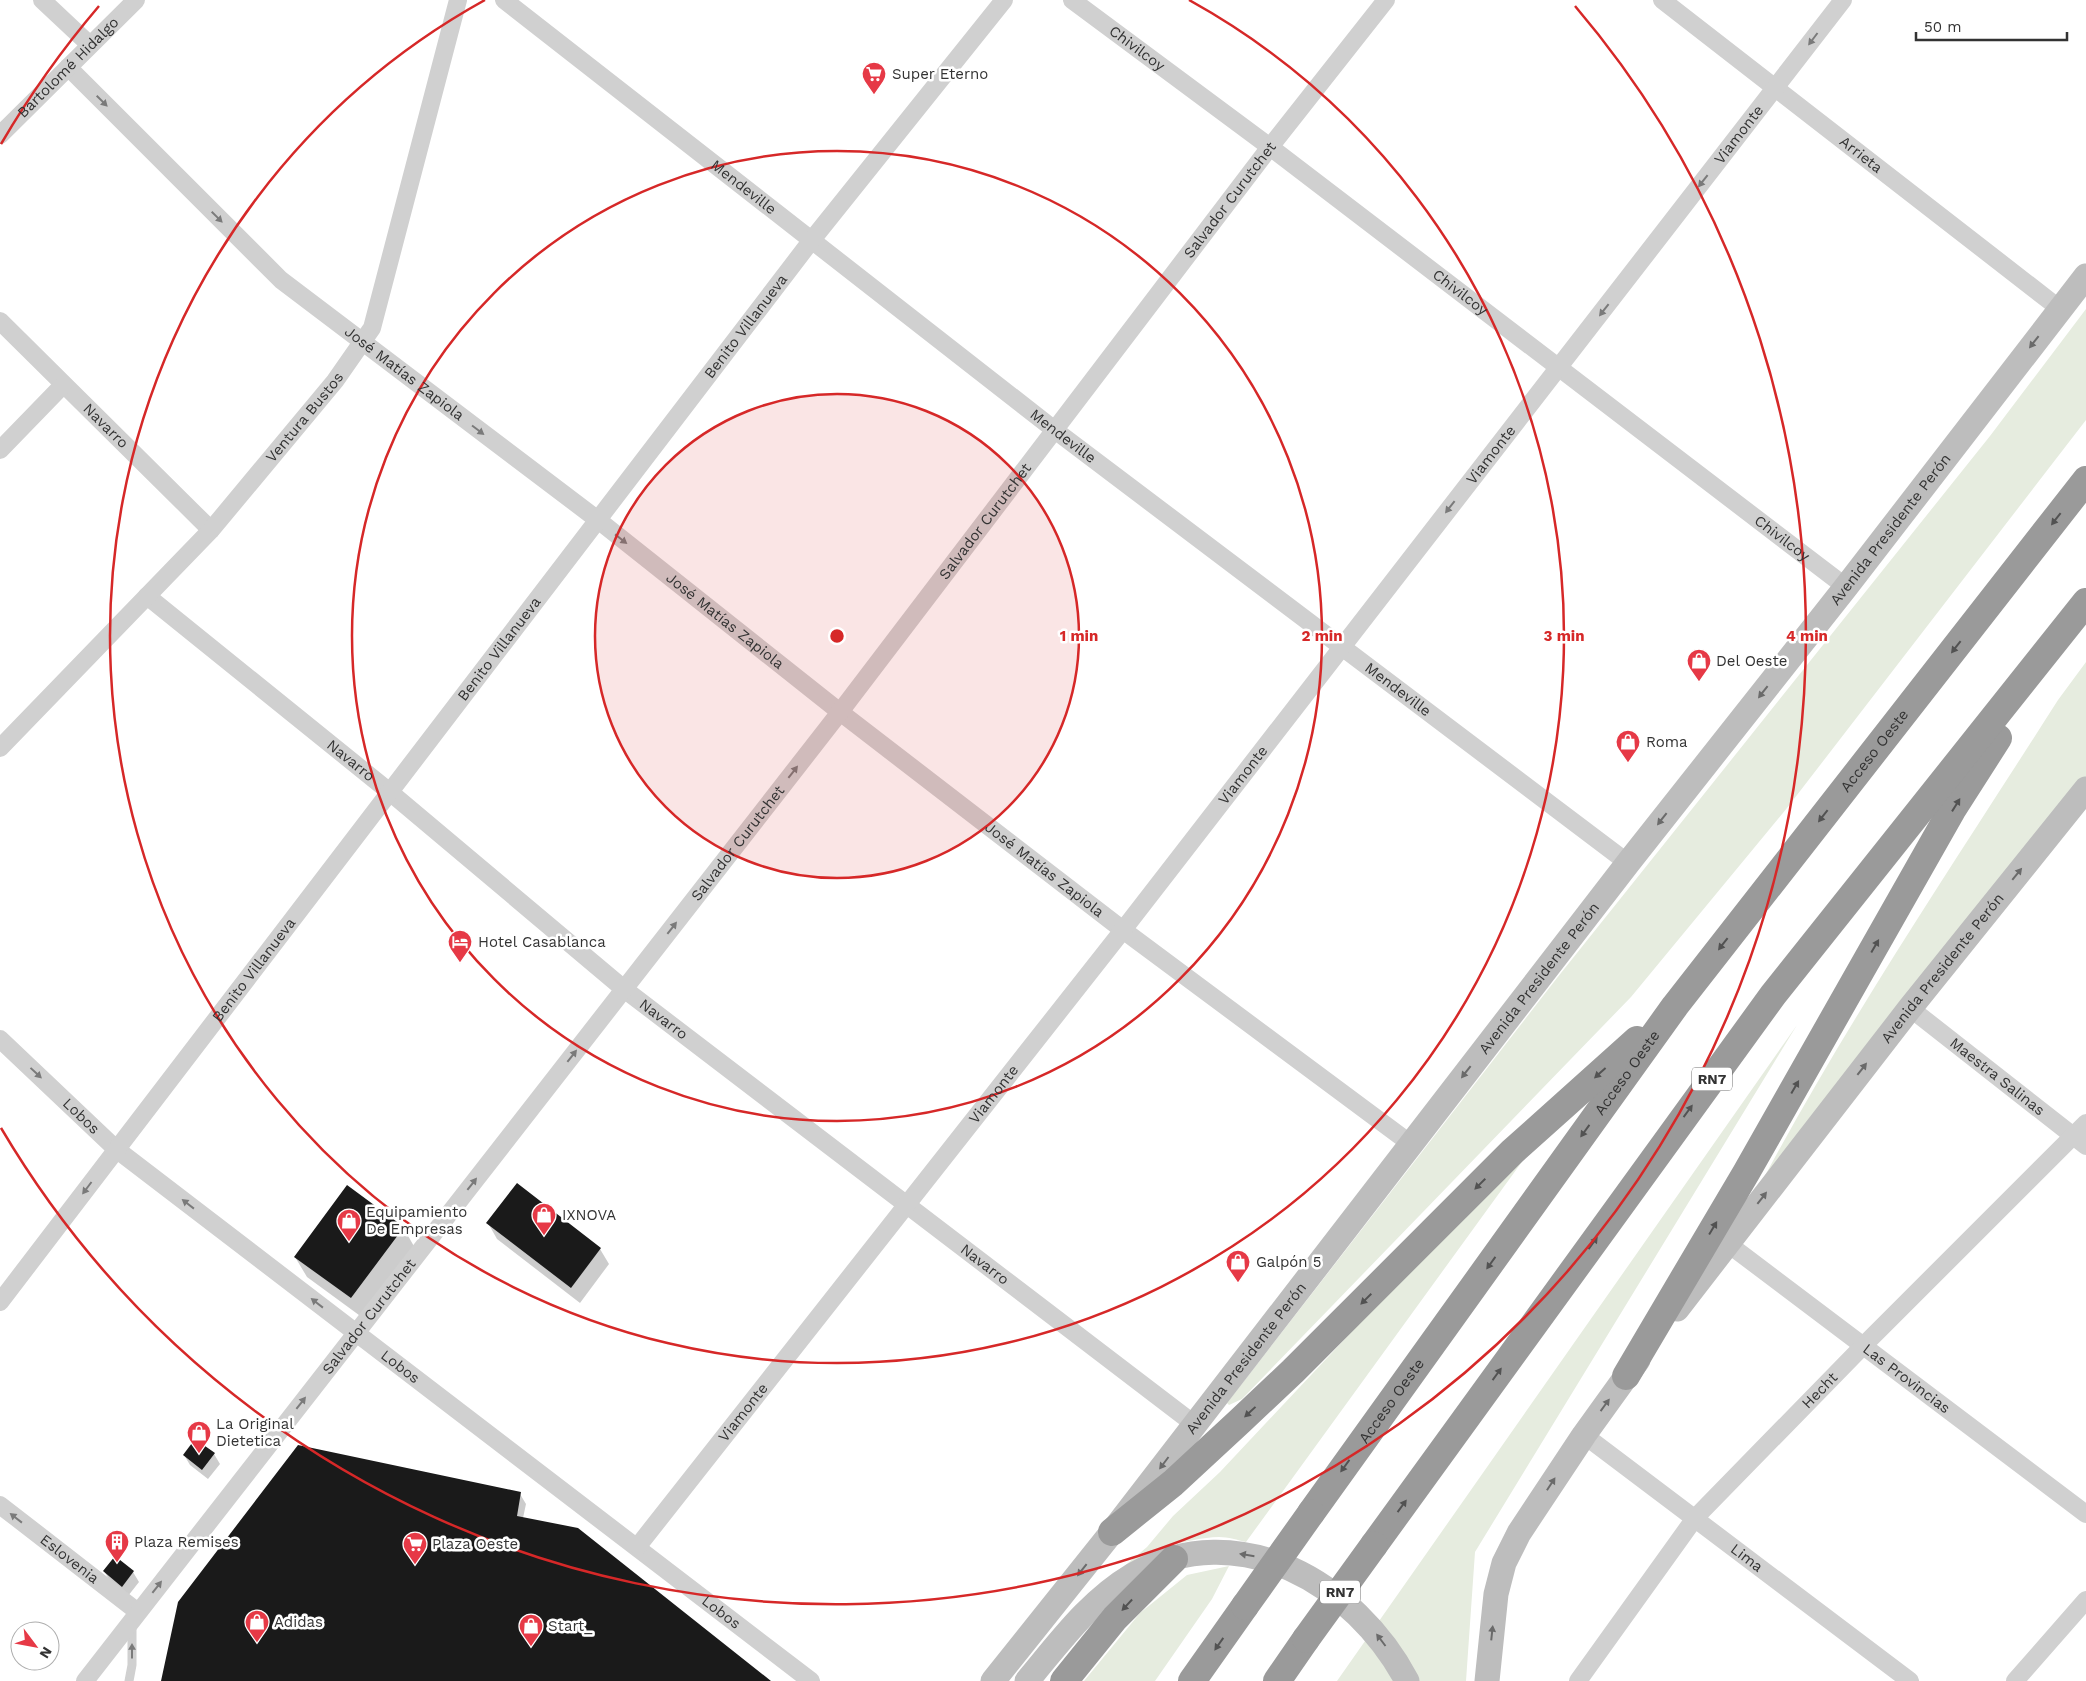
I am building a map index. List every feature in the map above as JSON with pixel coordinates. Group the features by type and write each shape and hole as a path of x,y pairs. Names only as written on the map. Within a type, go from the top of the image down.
{"highway":[{"name":"Acceso Oeste","path":"1192,1681 1675,1006 2086,480"},
{"name":"RN7","path":"1280,1678 1306,1639 1773,995 2086,602"},
{"path":"1626,1376 1746,1173 1952,810 2068,626"},
{"path":"1112,1532 1173,1484 1293,1371 1512,1152 1675,1006"},
{"path":"1064,1681 1114,1618 1174,1559"}],"street":[{"path":"42,0 90,45"},
{"name":"Bartolomé Hidalgo","path":"0,135 136,0"},
{"name":"Ventura Bustos","path":"0,748 211,530 335,381 363,343 372,328 377,314 458,0"},
{"name":"Mendeville","path":"504,0 1056,431 1628,863"},
{"name":"Benito Villanueva","path":"0,1302 391,793 811,241 1004,0"},
{"name":"Chivilcoy","path":"1072,0 1270,148 1846,587"},
{"name":"Salvador Curutchet","path":"85,1681 840,712 1270,148 1386,0"},
{"name":"Arrieta","path":"1662,0 1777,87 2060,309"},
{"name":"Viamonte","path":"638,1546 905,1204 1123,930 1341,645 1559,368 1843,0"},
{"name":"José Matías Zapiola","path":"68,67 281,280 598,520 840,712 1123,930 1411,1144"},
{"name":"Avenida Presidente Perón","path":"993,1681 1112,1532 1628,863 1846,587 2086,276"},
{"name":"Navarro","path":"0,321 211,530"},
{"path":"0,450 63,385"},
{"name":"Navarro","path":"147,596 391,793 624,989 1194,1424"},
{"name":"Avenida Presidente Perón","path":"1487,1681 1496,1594 1504,1564 1519,1533 1584,1434 1727,1243 1910,1008 2086,789"},
{"name":"Maestra Salinas","path":"1910,1008 2080,1141"},
{"name":"Lobos","path":"0,1039 116,1149 638,1546 811,1681"},
{"name":"Hecht","path":"1578,1681 1695,1518 1864,1345 2080,1141 2086,1123"},
{"name":"Las Provincias","path":"1727,1243 2086,1514"},
{"name":"Lima","path":"1584,1434 1910,1681"},
{"name":"Eslovenia","path":"0,1506 135,1616"},
{"path":"1026,1681 1086,1611 1105,1594 1143,1570 1174,1559 1206,1552 1236,1554 1271,1561 1307,1577 1342,1600 1368,1624 1391,1652 1407,1681"},
{"path":"2016,1681 2086,1600"}],"lane":[{"path":"129,1681 135,1616"}],"shaded area":[{"path":"2086,309 2086,420 1787,808 1631,997 1242,1399 1229,1405 1227,1403 1557,978 1990,436"},
{"path":"2086,662 2086,778 1751,1202 1786,1137 1860,1010 2058,700"},
{"path":"1797,1025 1475,1552 1466,1681 1337,1681"},
{"path":"1524,1159 1246,1542 1222,1537 1194,1540 1156,1551 1122,1568 1147,1547 1173,1516 1220,1472 1451,1226"},
{"path":"1229,1566 1212,1599 1155,1681 1084,1681 1140,1613 1187,1575"}],"building":[{"name":"IXNOVA","path":"517,1183 601,1248 571,1288 486,1223"},
{"name":"Equipamiento De Empresas","path":"347,1185 404,1227 351,1298 294,1257"},
{"name":"La Original Dietetica","path":"195,1439 215,1453 202,1470 183,1455"},
{"name":"Plaza Oeste","path":"298,1445 521,1492 517,1516 578,1528 771,1681 161,1681 178,1602"},
{"name":"Plaza Remises","path":"115,1556 134,1571 122,1587 103,1571"}],"place":[{"name":"Super Eterno","path":"874,95"},
{"name":"Del Oeste","path":"1699,682"},
{"name":"Roma","path":"1628,763"},
{"name":"Hotel Casablanca","path":"460,963"},
{"name":"IXNOVA","path":"544,1236"},
{"name":"Equipamiento De Empresas","path":"349,1242"},
{"name":"Galpón 5","path":"1238,1283"},
{"name":"La Original Dietetica","path":"199,1454"},
{"name":"Plaza Remises","path":"117,1563"},
{"name":"Plaza Oeste","path":"415,1565"},
{"name":"Adidas","path":"257,1643"},
{"name":"Start_","path":"531,1647"}]}
